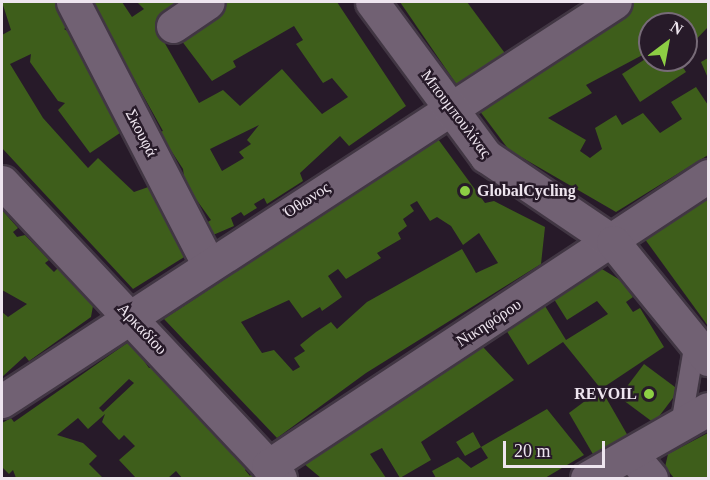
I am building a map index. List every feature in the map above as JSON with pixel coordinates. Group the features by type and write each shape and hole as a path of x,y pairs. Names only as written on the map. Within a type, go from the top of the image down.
{"street":[{"name":"Σκουφά","path":"73,2 208,264"},
{"path":"173,26 208,2"},
{"name":"Μπουμπουλίνας","path":"372,2 450,108 498,168 613,242 701,350"},
{"name":"Όθωνος","path":"2,401 208,264 615,2"},
{"name":"Νικηφόρου","path":"274,472 708,176"},
{"name":"Αρκαδίου","path":"2,182 274,472"},
{"path":"587,478 641,466 695,417"}],"lane":[{"path":"695,417 701,350"}],"building":[{"path":"2,2 56,2 69,26 64,29 71,33 120,133 90,153 58,110 65,103 58,101 30,62 31,54 10,64 43,118 88,168 98,158 134,192 154,185 189,254 133,289 2,148 2,35 11,30"},
{"path":"91,2 122,2 132,17 144,9 137,2 176,2 180,8 157,23 169,36 163,40 199,103 223,90 240,106 282,69 322,114 348,97 332,78 323,83 296,44 303,40 294,26 233,61 236,67 212,81 175,32 225,2 337,2 406,106 349,146 340,136 300,173 303,181 267,204 264,198 254,204 257,208 244,216 241,212 231,218 234,226 213,235 206,223 211,220 185,184 183,169 159,132 163,131","holes":["259,125 247,140 251,144 239,152 244,158 222,171 210,149"]},
{"path":"400,2 467,2 507,56 459,88"},
{"path":"634,2 708,2 708,27 698,37 698,12 638,12 638,57 586,85 592,93 548,118 586,140 580,151 590,158 602,149 595,128 616,115 622,125 643,113 660,133 682,119 671,102 696,87 708,105 708,155 616,212 509,150 476,106"},
{"path":"708,58 708,78 701,62"},
{"path":"638,64 638,72 686,72 640,102 622,74"},
{"path":"438,139 485,203 494,201 545,227 541,264 366,373 277,438 164,319","holes":["417,201 430,221 437,217 451,226 463,245 479,233 498,263 476,273 462,249 367,302 337,329 331,322 316,332 300,345 305,351 294,358 300,367 293,371 274,350 262,353 241,322 289,300 302,318 320,307 322,311 342,297 328,276 338,269 346,279 381,258 377,253 401,239 398,233 407,226 403,219 414,211 410,205"]},
{"path":"708,189 708,326 639,231"},
{"path":"2,210 18,228 13,232 17,237 25,235 49,260 45,263 54,272 58,268 93,306 91,317 29,361 25,356 2,377 2,312 8,317 27,304 2,290"},
{"path":"597,266 620,280 633,297 626,302 633,312 640,308 664,347 601,389 563,342 528,365 506,330 545,306 566,340 608,314 597,301 567,320 552,296"},
{"path":"130,341 149,368 157,367 250,465 245,470 250,476 254,470 261,478 182,478 176,471 168,478 136,478 119,460 135,446 124,435 119,440 102,422 105,414 88,429 78,418 57,435 83,443 97,456 89,464 103,478 16,478 13,470 9,474 2,467 2,423 11,418 14,422","holes":["129,379 134,383 103,412 99,408"]},
{"path":"483,347 514,380 421,442 431,460 400,478 382,448 370,454 386,478 321,478 297,458 399,403"},
{"name":"REVOIL","path":"644,364 679,390 654,423 619,397"},
{"path":"601,389 628,436 594,456 569,413"},
{"path":"547,409 584,455 545,478 436,478 432,471 458,457 471,468 488,458 481,447"},
{"path":"473,432 481,447 465,456 456,442"},
{"path":"708,433 708,478 674,478 665,467 668,454"}],"place":[{"name":"GlobalCycling","path":"465,191"},
{"name":"REVOIL","path":"649,394"}]}
